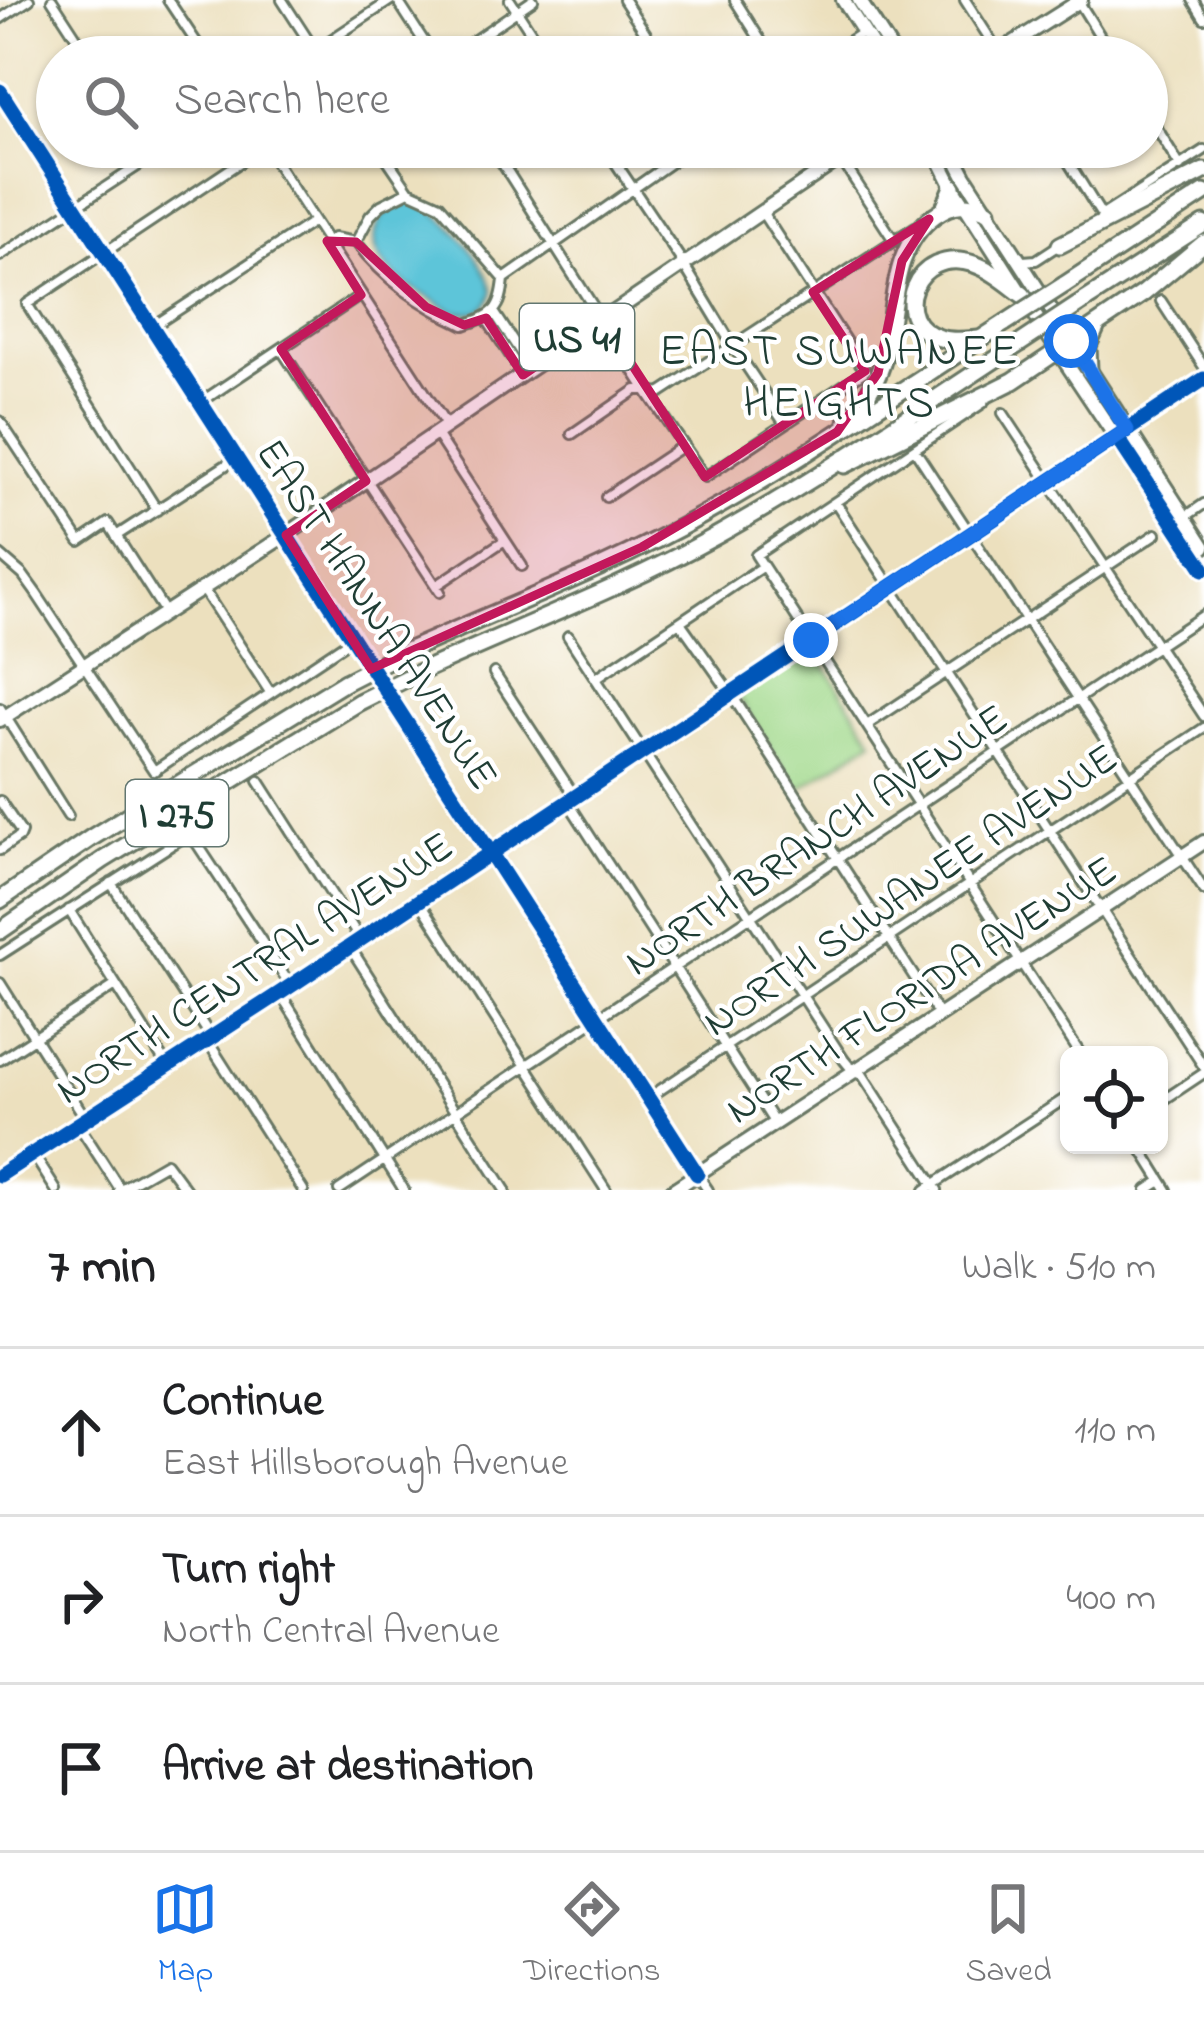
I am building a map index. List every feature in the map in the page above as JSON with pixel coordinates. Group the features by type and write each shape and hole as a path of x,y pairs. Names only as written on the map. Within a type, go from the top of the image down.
{"highway":[{"path":"1060,245 1204,171"},
{"path":"837,432 878,373 907,250 953,187"},
{"name":"I 275","path":"0,900 91,838 345,682 642,547 716,508 1204,193"},
{"path":"936,214 964,203 988,211"},
{"name":"I 275","path":"0,931 103,860 359,702 656,568 716,536 1204,224"},
{"path":"809,480 1013,381 1160,282 1204,244"},
{"path":"981,338 941,339 922,327 911,302 914,286 924,272 946,260 969,262 1023,295"},
{"path":"1089,370 1088,343 1100,322"}],"main road":[{"path":"843,0 866,36"},
{"path":"859,0 882,36"},
{"path":"1025,36 1079,0"},
{"name":"US 41","path":"2,715 203,590 828,168"},
{"path":"944,168 1023,295 1089,370 1122,434 1204,547"},
{"path":"960,168 1204,569"},
{"name":"NORTH FLORIDA AVENUE","path":"673,1190 1204,842"}],"street":[{"path":"0,19 29,0"},
{"path":"52,0 75,36"},
{"path":"169,0 192,36"},
{"path":"282,0 305,36"},
{"path":"343,36 394,0 419,36"},
{"path":"510,0 534,36"},
{"path":"480,36 532,0"},
{"path":"624,0 647,36"},
{"path":"735,0 758,36"},
{"path":"965,0 986,36"},
{"path":"1079,0 1100,36"},
{"path":"1193,0 1204,18"},
{"path":"857,36 863,32"},
{"name":"EAST HANNA AVENUE","path":"0,91 36,147"},
{"path":"1168,146 1180,166"},
{"path":"1019,259 1033,261 1204,150"},
{"name":"EAST HANNA AVENUE","path":"49,168 698,1174"},
{"path":"0,256 129,168"},
{"path":"157,510 27,304 232,168"},
{"path":"279,168 361,295 522,566"},
{"path":"327,241 356,242 374,265 426,308 464,325 490,315 502,300 504,279 440,206 409,191 393,168"},
{"path":"505,168 705,477 865,371 762,212"},
{"path":"618,168 784,424"},
{"path":"504,279 663,168"},
{"path":"847,168 893,239"},
{"path":"1072,168 1102,216"},
{"path":"356,242 381,205 409,191"},
{"path":"572,434 636,390 659,393 936,214"},
{"path":"152,327 314,221"},
{"path":"201,402 361,295"},
{"path":"1161,301 1204,367"},
{"path":"490,315 527,372"},
{"path":"281,349 438,589 505,540"},
{"name":"NORTH CENTRAL AVENUE","path":"0,1175 1204,379"},
{"path":"1013,381 756,555 1075,1046"},
{"path":"1003,413 1204,716"},
{"path":"0,421 80,542 108,523 166,613"},
{"path":"606,497 684,445"},
{"path":"915,450 1204,890"},
{"path":"116,536 237,458"},
{"path":"836,503 1204,1070 1168,1096"},
{"path":"1185,517 1204,504"},
{"path":"866,725 1156,534"},
{"path":"0,555 37,593 154,770 352,639"},
{"path":"596,679 763,566"},
{"path":"203,590 269,692"},
{"name":"NORTH BRANCH AVENUE","path":"339,1190 1204,616"},
{"path":"680,622 939,1015"},
{"path":"568,636 801,995 849,1066 862,1074 932,1188 1060,1102"},
{"path":"494,673 673,968 775,1124"},
{"path":"2,715 68,816"},
{"name":"NORTH SUWANEE AVENUE","path":"648,1098 1204,728"},
{"path":"259,781 360,939"},
{"path":"0,801 21,832 0,850"},
{"path":"0,955 190,833 291,986"},
{"path":"111,883 303,1190"},
{"path":"418,900 606,1190"},
{"path":"68,909 167,1066"},
{"path":"350,947 505,1190"},
{"path":"0,983 120,1190 166,1163 186,1190"},
{"path":"0,1060 116,985"},
{"path":"280,993 404,1190"},
{"path":"33,1154 56,1190"},
{"path":"1145,1154 1167,1190"},
{"path":"698,1174 708,1190"},
{"path":"1147,1190 1161,1180"}],"highlighted area":[{"path":"929,219 902,261 878,373 837,432 642,547 371,669 286,535 366,481 281,349 361,295 327,241 356,242 426,307 464,325 486,318 523,375 603,320 705,477 865,371 813,292"}],"green space":[{"path":"812,646 873,740 798,790 737,696"}],"water":[{"path":"414,201 450,226 482,267 493,292 479,310 460,313 442,305 407,285 379,256 375,245 381,219 395,207"}],"cycle path":[{"path":"0,91 36,147"},
{"path":"50,168 697,1174"},
{"path":"0,1175 1204,379"},
{"path":"1117,437 1204,569"}],"district":[{"name":"EAST SUWANEE HEIGHTS","path":"840,374"}],"route":[{"path":"811,640 1127,430 1071,341"}]}
